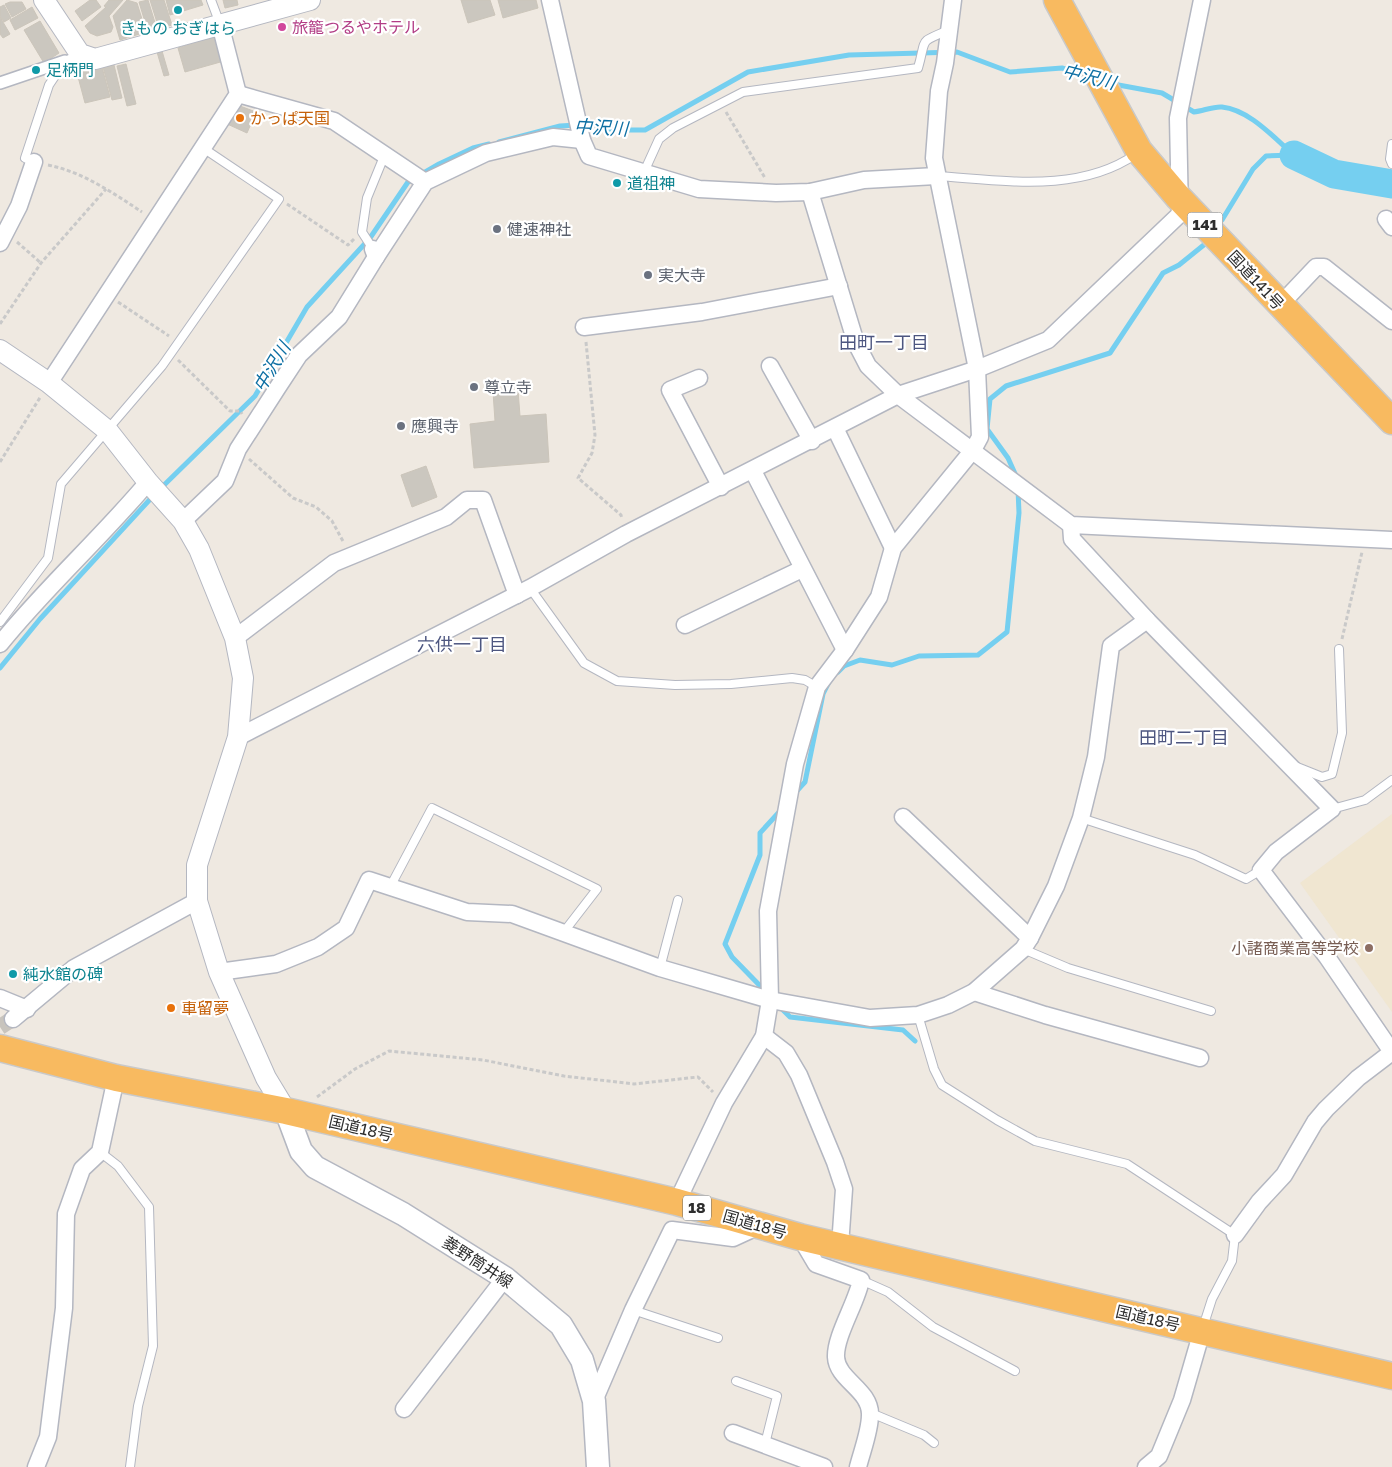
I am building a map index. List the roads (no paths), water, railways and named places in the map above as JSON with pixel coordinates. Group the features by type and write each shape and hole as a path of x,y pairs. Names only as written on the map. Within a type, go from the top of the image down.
{"highway":[{"name":"国道141号","path":"1057,0 1140,151 1179,198 1392,421"},
{"name":"国道18号","path":"0,1048 116,1078 291,1112 677,1202 800,1237 1392,1376"}],"main road":[{"name":"菱野筒井線","path":"291,1112 301,1151 315,1167 403,1214 505,1278 561,1325 582,1360 594,1401 598,1467"}],"street":[{"path":"44,0 73,57"},
{"path":"0,83 73,57 95,59 310,0"},
{"path":"550,0 581,135 589,156 699,189 776,193 810,192 864,180 936,176"},
{"path":"677,1202 724,1103 764,1036 770,1000 768,911 795,764 817,687 845,650 878,597 893,548 973,450 980,437 977,368 936,176 934,158 939,91 949,37 952,0"},
{"path":"238,737 524,591 626,534 812,441 898,395 977,368 1048,340 1180,214 1178,118 1202,0"},
{"path":"49,383 238,94 220,24"},
{"path":"238,94 334,121 424,182"},
{"path":"183,521 225,481 238,448 299,355 339,317 374,253 424,182 486,153 553,137 581,135"},
{"path":"3,237 20,206 34,162"},
{"path":"810,192 856,343 868,366 898,395 1071,525 1392,540"},
{"path":"1280,305 1316,267 1324,267 1392,321"},
{"path":"584,327 702,312 839,286"},
{"path":"0,350 49,383 108,431 149,483 183,521 200,549 235,638 243,678 238,737 197,865 197,900 219,972 266,1078 291,1112"},
{"path":"770,366 812,441"},
{"path":"699,378 670,390 721,487"},
{"path":"835,428 893,548"},
{"path":"753,471 845,650"},
{"path":"0,644 23,616 149,483"},
{"path":"235,638 334,564 446,517 467,500 483,500 524,591"},
{"path":"1071,525 1072,539 1147,620 1332,809 1276,852 1261,870 1326,957 1392,1052 1358,1078 1326,1109 1316,1122 1284,1176 1259,1202 1235,1236"},
{"path":"685,625 802,569"},
{"path":"219,972 276,964 318,947 346,928 369,880 467,912 512,914 660,968 770,1000 870,1018 918,1015 948,1005 974,992 1027,943 1056,886 1081,818 1096,757 1111,646 1147,620"},
{"path":"903,817 1027,943"},
{"path":"13,1020 74,968 197,900"},
{"path":"974,992 1044,1015 1200,1058"},
{"path":"0,998 27,1009"},
{"path":"764,1036 786,1053 799,1075 835,1162 844,1189 840,1246"},
{"path":"36,1467 48,1437 57,1368 64,1308 66,1214 82,1168 100,1152 116,1078"},
{"path":"594,1401 633,1310 672,1230 733,1238 759,1226"},
{"path":"800,1237 816,1264 861,1280 858,1294 846,1318 836,1356 840,1370 864,1397 871,1413 858,1467"},
{"path":"404,1409 505,1278"},
{"path":"1146,1467 1159,1456 1182,1400 1202,1331"},
{"path":"733,1433 824,1467"}],"lane":[{"path":"211,0 220,24"},
{"path":"644,172 658,139 673,128 743,92 918,68 922,45 928,39 949,37"},
{"path":"34,162 25,158 49,85 73,57"},
{"path":"1392,144 1390,159 1392,164"},
{"path":"0,622 48,558 61,484 108,431 171,352 280,199 202,148"},
{"path":"936,176 1016,181 1067,180 1086,177 1128,159 1140,151"},
{"path":"374,253 362,232 367,198 385,154"},
{"path":"524,591 584,663 617,681 675,685 731,684 792,678 806,680 817,687"},
{"path":"1290,765 1322,777 1332,774 1342,733 1339,649"},
{"path":"1332,809 1365,800 1392,780"},
{"path":"390,887 432,808 597,888 563,933"},
{"path":"1081,818 1195,855 1246,879 1261,870"},
{"path":"660,968 678,900"},
{"path":"1027,943 1068,968 1211,1011"},
{"path":"918,1015 934,1069 942,1085 997,1120 1035,1141 1127,1164 1235,1236 1232,1261 1212,1299 1202,1331"},
{"path":"100,1152 118,1166 149,1207 153,1346 138,1406 130,1467"},
{"path":"861,1280 888,1292 932,1326 1015,1371"},
{"path":"633,1310 718,1338"},
{"path":"736,1382 777,1396 765,1444"},
{"path":"871,1413 924,1435 934,1443"}],"waterway":[{"name":"中沢川","path":"499,142 560,126 593,124 613,130 645,130 748,72 849,55 957,52 1010,72 1062,68 1089,76"},
{"name":"中沢川","path":"1113,84 1162,93 1194,112 1219,107 1232,109 1252,119 1294,155"},
{"name":"中沢川","path":"160,489 255,396 307,307 370,238 408,182 439,164 473,148 489,144"},
{"path":"1222,220 1253,169 1266,156 1294,155"},
{"name":"中沢川","path":"1294,155 1334,174 1392,184"},
{"path":"1016,476 1008,458 987,429 990,399 1006,386 1110,353 1163,273 1179,265 1205,244"},
{"path":"838,672 844,666 860,660 892,665 919,656 978,655 1007,632 1019,513 1018,489"},
{"name":"中沢川","path":"0,668 40,619 154,495"},
{"path":"794,794 805,782 823,694 829,682"},
{"path":"766,992 732,957 725,944 760,855 760,833 781,810"},
{"path":"780,1007 790,1017 903,1030 915,1041"}],"tunnel":[{"path":"0,1027 23,1012"}],"place":[{"name":"きもの おぎはら","path":"178,10"},
{"name":"旅籠つるやホテル","path":"282,27"},
{"name":"足柄門","path":"36,70"},
{"name":"かっぱ天国","path":"240,118"},
{"name":"道祖神","path":"617,183"},
{"name":"健速神社","path":"497,229"},
{"name":"実大寺","path":"648,275"},
{"name":"尊立寺","path":"474,387"},
{"name":"應興寺","path":"401,426"},
{"name":"小諸商業高等学校","path":"1369,948"},
{"name":"純水館の碑","path":"13,974"},
{"name":"車留夢","path":"171,1008"}],"district":[{"name":"田町一丁目","path":"884,343"},
{"name":"六供一丁目","path":"462,645"},
{"name":"田町二丁目","path":"1184,738"}]}
